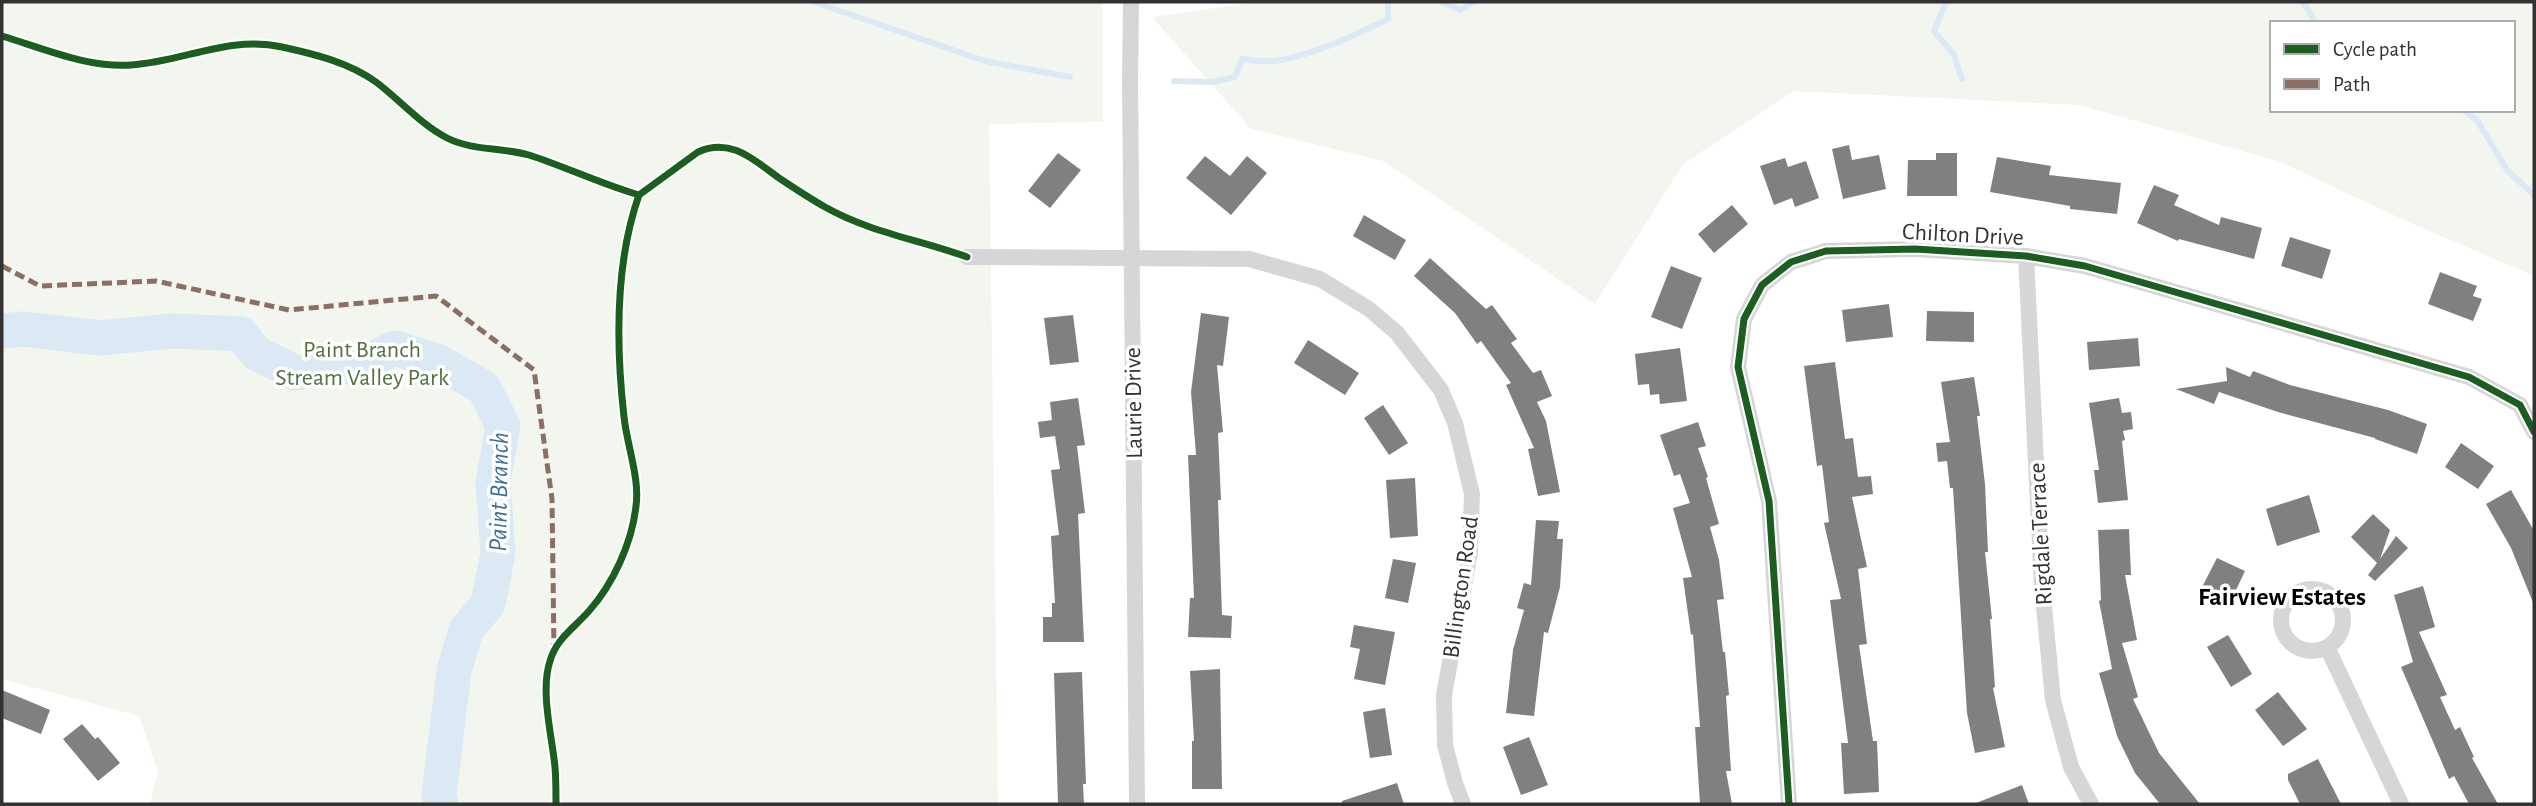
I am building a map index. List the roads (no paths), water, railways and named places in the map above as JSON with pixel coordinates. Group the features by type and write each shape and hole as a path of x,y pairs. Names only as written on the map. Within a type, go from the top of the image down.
{"street":[{"name":"Laurie Drive","path":"1131,2 1137,804"},
{"name":"Chilton Drive","path":"1789,804 1769,501 1738,367 1744,319 1762,285 1791,262 1826,251 1915,249 2026,256 2085,266 2469,376 2520,405 2534,432"},
{"name":"Rigdale Terrace","path":"2026,256 2042,586 2053,700 2071,767 2091,804"},
{"name":"Billington Road","path":"967,257 1249,259 1320,279 1369,309 1397,332 1441,390 1455,423 1472,494 1470,552 1444,695 1445,745 1463,804"},
{"path":"2327,647 2401,804"}],"waterway":[{"path":"814,2 985,61 1070,77"},
{"path":"1174,81 1212,82 1235,77 1242,59 1275,61 1319,50 1388,19 1388,2"},
{"path":"1442,2 1460,10 1474,2"},
{"path":"1946,2 1934,31 1954,55 1962,79"},
{"path":"2303,2 2315,21"},
{"path":"2466,112 2477,120 2507,170 2534,195"},
{"name":"Paint Branch","path":"2,331 23,329 100,338 172,331 241,334 256,353 296,373 361,365 395,348 439,362 484,388 503,426 493,482 498,553 488,604 466,630 454,671 439,795 441,804"}],"district":[{"name":"Fairview Estates","path":"2282,596"}],"park label":[{"name":"Paint Branch Stream Valley Park","path":"362,363"}]}
